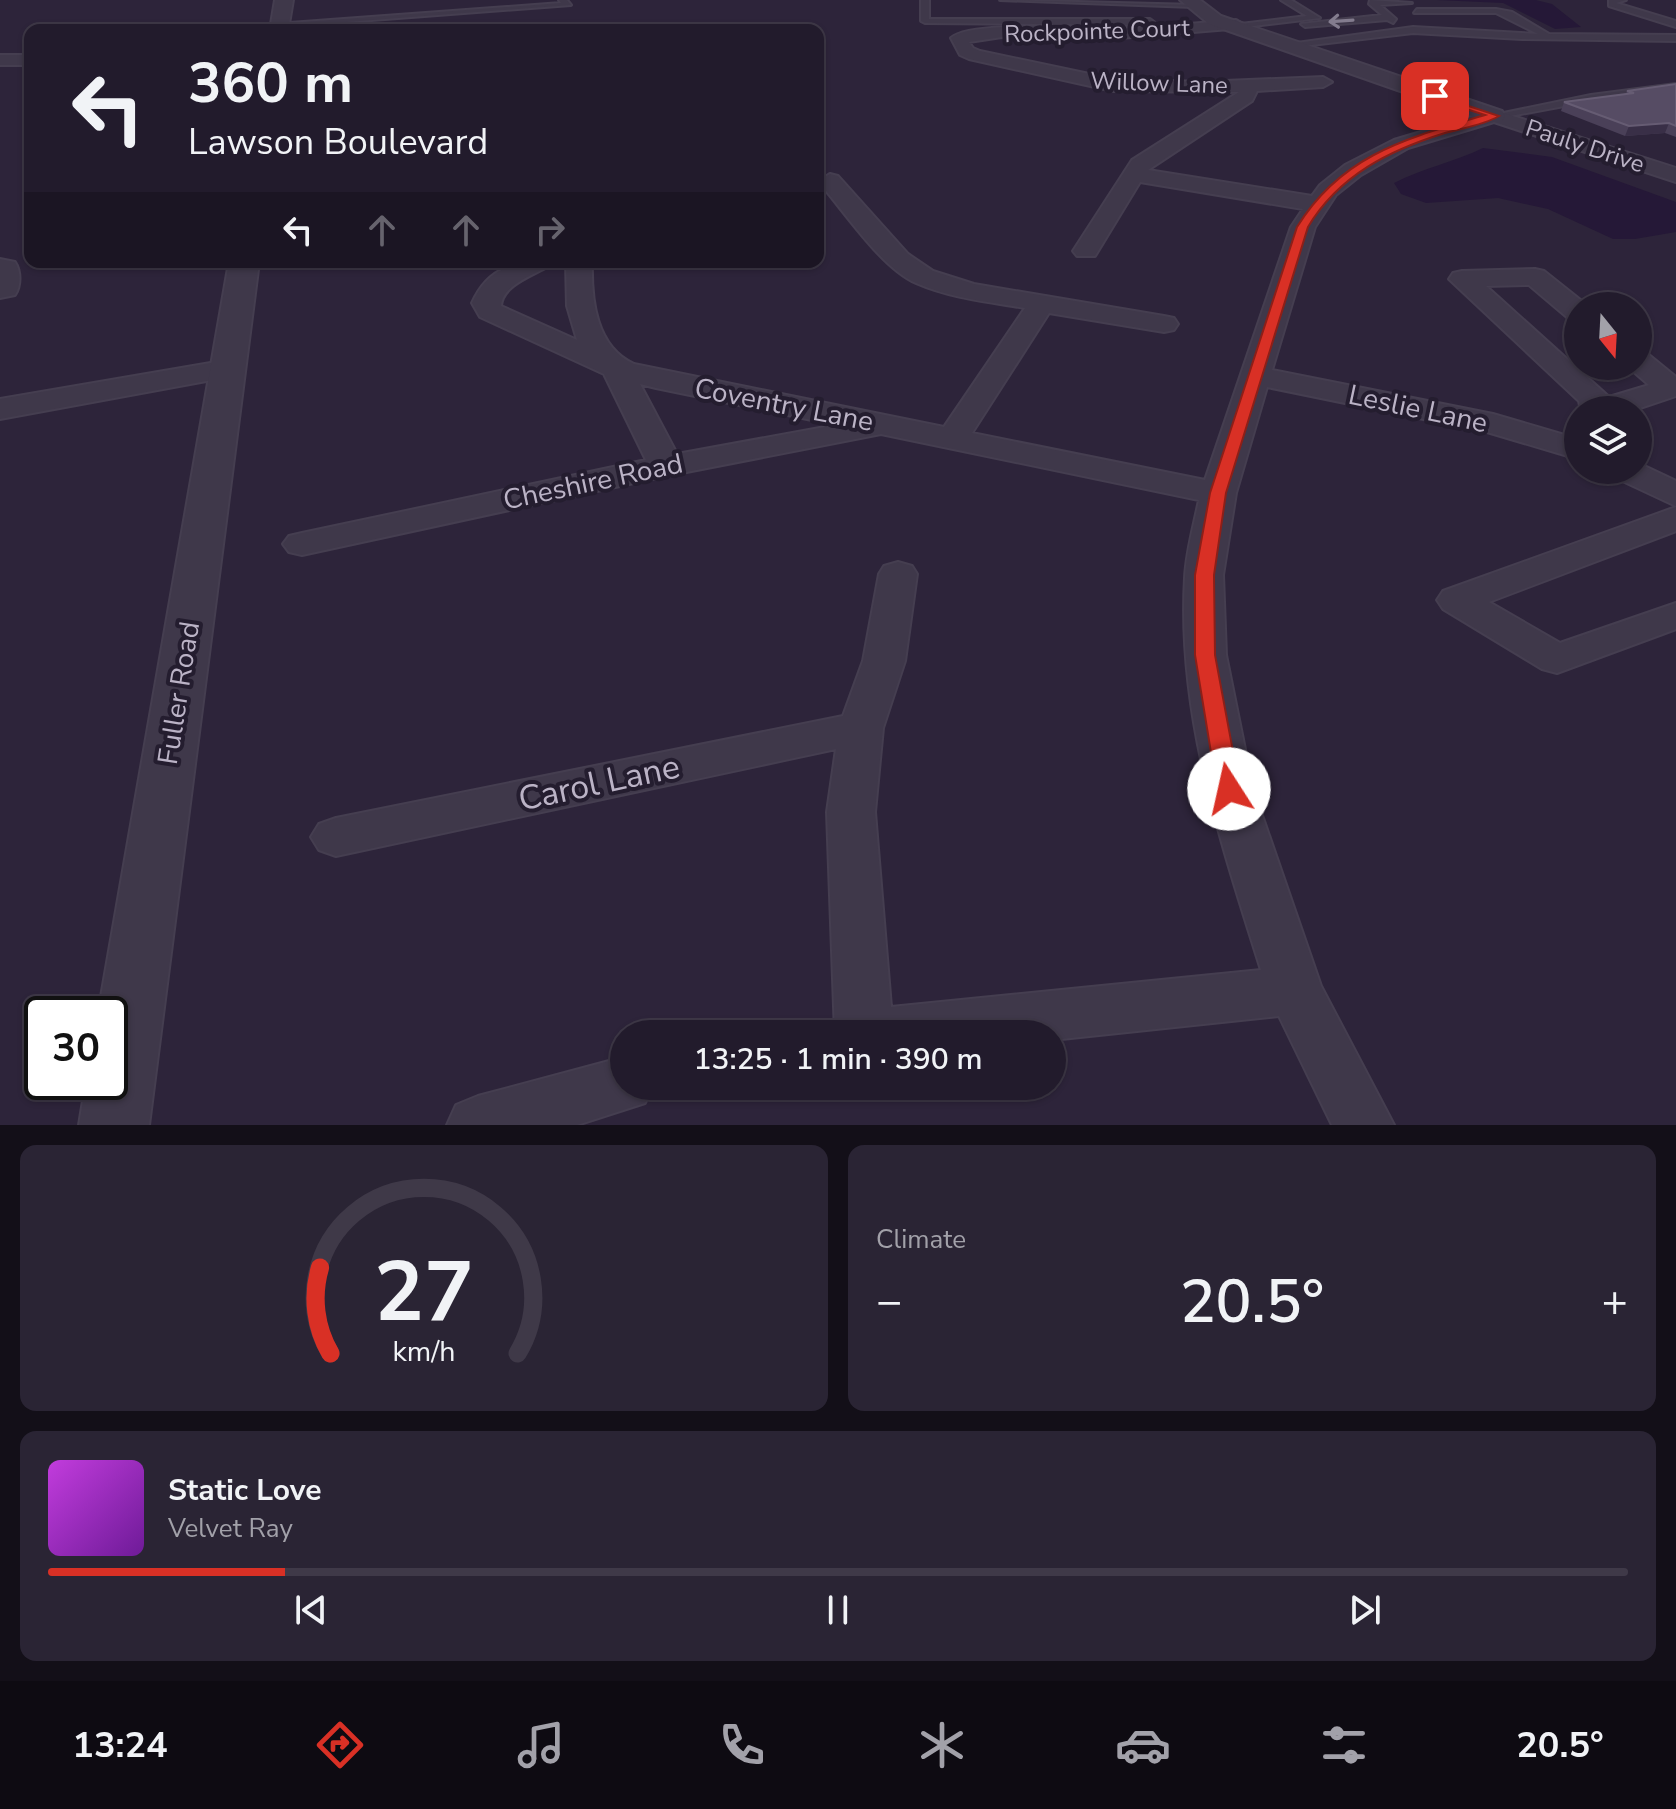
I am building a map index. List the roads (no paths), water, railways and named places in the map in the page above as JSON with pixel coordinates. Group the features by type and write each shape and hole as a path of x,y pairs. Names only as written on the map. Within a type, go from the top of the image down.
{"street":[{"path":"1197,2 1215,20 1236,25 1291,29 1306,52 1494,116"},
{"name":"Rockpointe Court","path":"959,38 1002,32 1100,34 1236,25"},
{"name":"Willow Lane","path":"959,38 966,51 975,55 1096,83 1178,88 1323,82"},
{"path":"0,60 24,60"},
{"path":"1086,251 1148,158 1245,97 1248,92 1246,86"},
{"path":"1363,1125 1295,991 1229,789 1205,655 1204,575 1218,493 1303,227 1316,204 1353,170 1401,144 1494,116"},
{"name":"Pauly Drive","path":"1494,116 1676,175"},
{"path":"1135,175 1316,204"},
{"path":"830,181 899,259 924,277 970,291 1164,324"},
{"name":"Fuller Road","path":"114,1125 243,268"},
{"name":"Coventry Lane","path":"525,268 489,294 486,303 490,311 616,368 656,379 953,438"},
{"path":"579,268 579,304 593,344 616,368 666,466"},
{"path":"1564,301 1535,277 1462,279 1564,371"},
{"path":"1042,303 953,438 1218,493"},
{"path":"0,409 228,369"},
{"path":"1645,396 1671,388 1652,372"},
{"name":"Leslie Lane","path":"1256,376 1564,436"},
{"path":"1574,380 1592,396"},
{"name":"Cheshire Road","path":"302,544 666,466 886,425"},
{"path":"1652,483 1676,495"},
{"path":"1676,518 1457,600 1557,659 1676,615"},
{"path":"863,1020 851,812 861,728 884,661 898,574"},
{"name":"Carol Lane","path":"336,837 861,728"},
{"path":"1010,1020 1295,991"},
{"path":"478,1125 610,1088"}],"lane":[{"path":"406,11 514,0"},
{"path":"281,17 567,5 563,0"},
{"path":"925,0 925,21 1150,22 1166,30"},
{"path":"1004,0 1197,2"},
{"path":"1285,0 1316,18 1291,29"},
{"path":"1622,0 1613,0 1612,4 1676,24"},
{"path":"1150,2 1154,15 1150,22"},
{"path":"1405,31 1372,2 1406,2 1440,30"},
{"path":"1417,11 1496,11 1509,14 1549,36"},
{"path":"1291,29 1389,17"},
{"path":"1291,29 1328,38 1440,30 1676,38"},
{"path":"1291,29 1328,38"},
{"path":"1306,52 1360,41 1372,35"},
{"path":"1494,116 1591,98 1676,87"}]}
